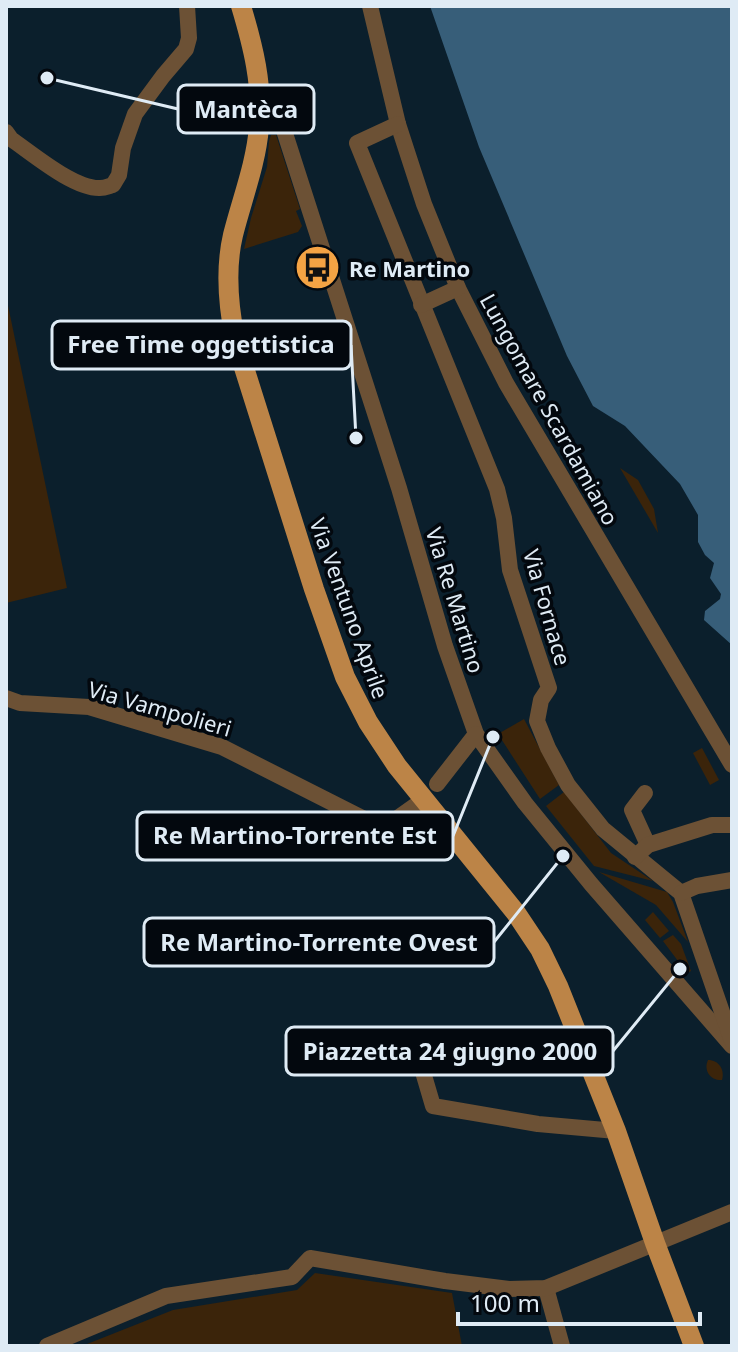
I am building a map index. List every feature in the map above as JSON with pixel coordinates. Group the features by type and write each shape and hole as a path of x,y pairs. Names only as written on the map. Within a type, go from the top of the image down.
{"main road":[{"name":"Via Ventuno Aprile","path":"241,6 257,65 260,103 255,159 233,236 228,293 235,339 314,589 345,677 368,722 397,766 430,792 540,949 616,1131 694,1346"}],"street":[{"path":"6,132 11,139 64,175 99,188 113,185 119,175 123,148 135,114 186,49 189,38 187,6"},
{"name":"Lungomare Scardamiano","path":"370,6 398,124 424,204 458,288 506,383 732,765"},
{"name":"Via Re Martino","path":"260,103 272,108 281,121 394,473 445,646 476,734 525,803 591,884 732,1044"},
{"name":"Via Fornace","path":"398,124 357,143 497,489 510,570 549,688 541,700 537,721 568,785 603,829 641,851 681,893"},
{"path":"421,305 458,288"},
{"name":"Via Vampolieri","path":"6,698 20,703 89,707 222,747 372,823 392,822 430,792 476,734"},
{"path":"645,793 632,810 641,851 712,825 732,825"},
{"path":"732,880 697,886 681,893 732,1044"},
{"path":"418,1055 433,1106 538,1124 616,1131"},
{"path":"47,1346 166,1296 292,1277 310,1258 509,1289 546,1288 732,1212"},
{"path":"546,1288 562,1346"}],"shaded area":[{"path":"271,135 276,135 300,209 296,211 302,226 298,232 244,249 267,167"},
{"path":"6,296 67,588 6,603"},
{"path":"620,468 638,480 654,509 658,533"},
{"path":"524,719 559,785 540,799 498,734"},
{"path":"702,748 719,780 710,785 693,753"},
{"path":"564,792 611,853 653,881 594,866 546,806"},
{"path":"599,872 667,892 688,942 656,905"},
{"path":"653,912 669,931 660,938 645,920"},
{"path":"673,935 681,944 691,971 687,973 663,941"},
{"path":"708,1060 720,1066 722,1080 714,1079 709,1074"},
{"path":"315,1273 452,1293 462,1346 82,1346 173,1310 297,1290"}],"water":[{"path":"430,6 732,6 732,645 704,620 705,611 720,599 721,594 710,578 714,563 698,542 698,515 680,484 625,426 593,406 567,356 479,147"}],"place":[{"name":"Mantèca","path":"47,78"},
{"name":"Re Martino","path":"318,268"},
{"name":"Free Time oggettistica","path":"356,438"},
{"name":"Re Martino-Torrente Est","path":"493,737"},
{"name":"Re Martino-Torrente Ovest","path":"563,856"},
{"name":"Piazzetta 24 giugno 2000","path":"680,969"}]}
